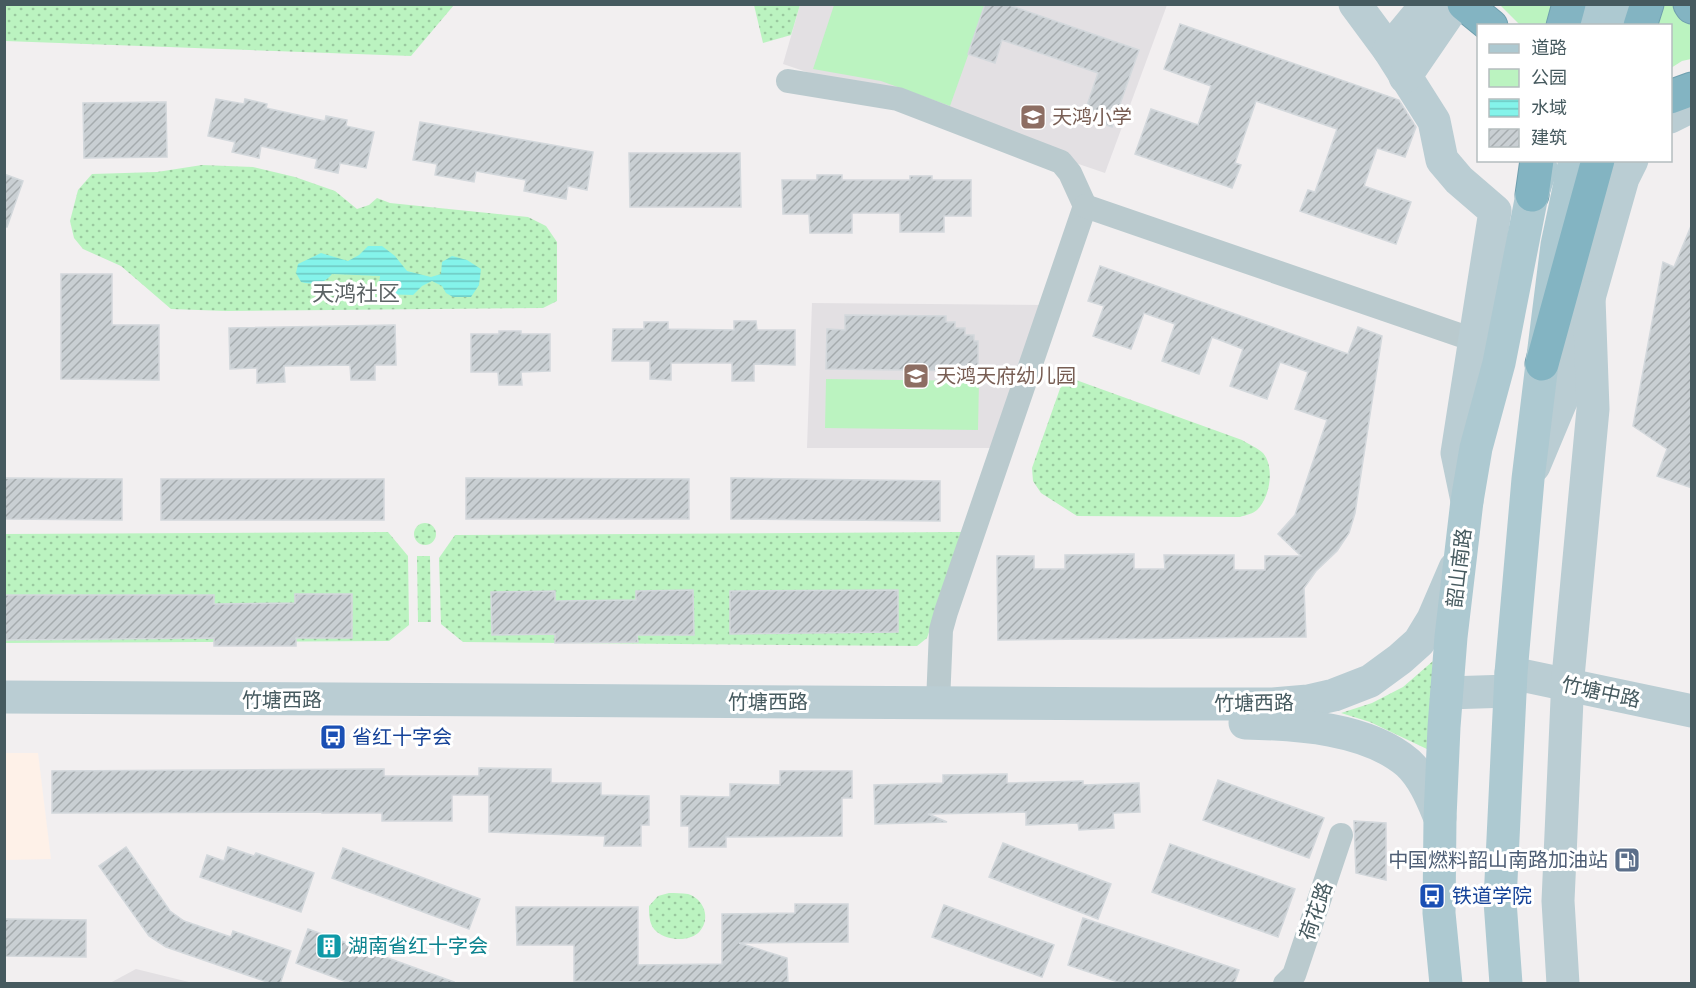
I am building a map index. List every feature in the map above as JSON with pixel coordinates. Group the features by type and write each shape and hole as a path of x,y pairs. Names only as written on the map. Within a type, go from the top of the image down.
{"highway":[{"path":"1464,4 1489,24"},
{"path":"1564,24 1569,4"},
{"path":"1641,24 1647,4"},
{"path":"1672,97 1692,88"},
{"path":"1532,195 1535,162"},
{"path":"1542,364 1592,167"}],"main road":[{"path":"1355,4 1434,121 1442,160 1459,180 1495,211 1457,453 1467,501"},
{"path":"1397,63 1427,4"},
{"path":"1397,63 1455,4"},
{"path":"1590,24 1595,4"},
{"path":"1615,24 1621,4"},
{"path":"1672,116 1692,106"},
{"name":"韶山南路","path":"1446,984 1439,913 1440,819 1447,693 1467,501 1476,448 1499,363 1532,195 1543,162"},
{"path":"1528,479 1570,380 1589,298 1623,178 1631,162"},
{"path":"1563,984 1558,900 1568,686 1593,409 1589,298"},
{"path":"1506,984 1500,901 1510,682 1528,479 1542,364"},
{"name":"竹塘西路","path":"4,698 1273,704 1308,701 1334,696 1370,681 1419,642 1433,619 1461,556"},
{"name":"竹塘中路","path":"1447,693 1510,682 1568,686 1692,711"},
{"name":"竹塘西路","path":"4,718 460,718 1263,724 1312,727 1346,734 1382,747 1408,764 1427,787 1440,819"}],"street":[{"path":"788,81 898,99 1060,162 1070,173 1085,206 946,612 941,630 938,703"},
{"path":"1085,206 1474,340"},
{"name":"荷花路","path":"1285,984 1294,975 1341,835"}],"shaded area":[{"name":"天鸿小学","path":"800,5 1167,5 1105,173 783,64"},
{"name":"天鸿天府幼儿园","path":"812,303 1048,305 1000,448 807,448"},
{"path":"5,753 38,753 51,859 5,860"},
{"path":"136,969 193,983 110,983"}],"green space":[{"path":"86,4 454,5 411,56 5,41 5,6"},
{"path":"754,5 800,5 791,35 763,43"},
{"path":"834,5 986,5 950,106 881,81 813,69"},
{"path":"1500,5 1557,5 1552,24 1519,24"},
{"path":"1660,5 1677,5 1691,24 1691,59 1672,67 1672,24 1655,24"},
{"path":"202,165 253,167 295,177 335,191 357,209 369,205 377,198 390,203 528,217 546,226 557,242 557,301 543,308 226,311 171,309 121,266 83,249 74,238 70,221 78,190 92,174 157,172"},
{"path":"826,379 979,381 978,430 825,428"},
{"path":"1076,380 1242,440 1258,449 1267,459 1270,474 1268,490 1261,505 1257,510 1240,517 1077,516 1041,493 1033,481 1032,468 1062,383"},
{"path":"421,523 429,523 436,530 436,538 429,545 421,545 414,538 414,530"},
{"path":"388,532 408,556 409,625 389,641 5,643 4,534"},
{"path":"963,532 927,638 917,646 463,642 441,624 439,558 455,535"},
{"path":"417,556 430,556 431,622 418,622"},
{"path":"1433,661 1429,750 1370,722 1341,713 1372,703 1403,687"},
{"path":"669,893 694,896 702,904 705,920 696,935 685,939 673,939 662,935 652,927 649,906 658,896"}],"water":[{"path":"368,246 382,246 395,256 407,271 431,277 441,274 442,262 452,256 467,260 481,269 479,285 471,297 453,297 446,293 442,286 432,281 422,286 413,295 378,294 380,276 332,274 322,282 310,284 301,282 296,273 298,264 321,253 348,261"}],"building":[{"path":"985,4 1006,4 1139,50 1112,127 1083,117 1098,73 1002,40 995,63 968,54"},
{"path":"1180,24 1399,100 1416,127 1405,157 1377,148 1364,186 1411,202 1396,244 1300,211 1308,190 1315,192 1337,129 1256,101 1235,163 1241,165 1232,188 1135,154 1151,109 1198,125 1211,86 1164,69"},
{"path":"216,99 244,104 245,99 267,104 266,108 325,121 326,116 347,120 346,126 374,132 366,168 340,163 338,173 315,168 317,159 261,146 259,158 232,152 235,142 208,136"},
{"path":"166,102 167,157 84,158 83,103"},
{"path":"420,122 593,152 587,190 568,186 566,199 524,191 526,180 476,171 474,182 435,175 437,164 413,160"},
{"path":"629,153 740,153 741,207 630,207"},
{"path":"4,174 23,181 7,227 4,227"},
{"path":"817,175 842,175 842,180 910,180 910,176 932,176 932,180 971,180 971,216 944,216 944,232 900,232 900,213 852,213 852,233 810,233 809,214 783,214 782,180 817,180"},
{"path":"1691,226 1692,488 1657,476 1667,449 1633,426 1663,262 1674,267"},
{"path":"1100,266 1348,354 1358,327 1382,336 1355,513 1349,533 1337,551 1316,571 1304,588 1306,637 998,640 997,556 1034,556 1034,569 1065,569 1065,555 1134,554 1134,569 1165,569 1164,555 1234,555 1234,570 1265,570 1265,556 1301,556 1278,534 1295,515 1327,420 1295,409 1308,372 1280,362 1267,399 1230,386 1243,349 1212,337 1199,374 1162,361 1175,324 1144,313 1131,349 1093,336 1104,306 1088,301"},
{"path":"61,274 112,274 112,325 159,325 159,380 61,379"},
{"path":"845,315 946,316 946,322 955,322 955,328 965,328 965,335 974,335 974,341 978,341 978,371 826,369 827,329 845,330"},
{"path":"734,321 756,321 757,330 795,330 795,365 754,364 754,381 732,381 732,363 671,363 671,380 650,379 650,361 612,361 613,329 644,329 644,322 668,322 668,329 734,330"},
{"path":"395,325 396,365 375,365 375,380 351,380 350,365 284,366 285,382 257,383 257,368 230,369 229,328"},
{"path":"499,331 550,334 550,371 521,372 522,385 499,385 498,372 471,372 471,334 499,334"},
{"path":"4,478 122,479 122,520 4,519"},
{"path":"466,478 689,479 689,519 466,519"},
{"path":"731,478 940,481 940,521 731,519"},
{"path":"161,479 384,479 384,520 161,520"},
{"path":"693,590 694,635 637,635 638,642 555,643 555,634 492,635 491,592 555,591 555,601 636,600 636,591"},
{"path":"898,590 898,632 730,634 730,591"},
{"path":"295,594 352,594 352,638 296,638 296,646 214,646 214,638 4,640 4,595 214,595 214,604 295,603"},
{"path":"479,768 551,769 551,783 601,783 601,795 649,796 649,825 641,825 641,846 604,846 605,836 489,832 489,795 452,795 452,821 382,821 382,813 52,813 52,771 384,769 384,776 479,776"},
{"path":"780,771 852,771 852,798 842,798 842,836 726,837 726,847 689,847 689,826 681,826 681,796 730,797 730,784 780,785"},
{"path":"1007,774 1007,783 1083,781 1083,785 1139,783 1140,812 1113,813 1114,828 1079,830 1078,823 1026,825 1026,812 928,814 947,822 875,824 874,785 943,783 943,775"},
{"path":"1218,780 1324,818 1309,858 1203,820"},
{"path":"1354,821 1386,823 1386,880 1356,873"},
{"path":"1003,843 1111,884 1098,919 989,877"},
{"path":"1170,844 1295,889 1278,937 1152,892"},
{"path":"126,847 170,911 184,921 231,937 233,931 291,951 280,984 273,984 166,947 149,936 99,866"},
{"path":"228,847 254,856 256,853 314,873 301,912 200,877 207,855 224,861"},
{"path":"343,848 480,899 469,929 332,878"},
{"path":"795,904 848,904 848,942 739,943 787,958 788,984 574,981 574,945 517,945 516,907 638,907 638,965 722,964 722,914 795,913"},
{"path":"944,905 1054,945 1042,977 932,937"},
{"path":"1083,918 1239,970 1234,984 1124,984 1068,965"},
{"path":"4,919 86,920 86,957 4,956"},
{"name":"湖南省红十字会","path":"308,929 454,982 453,984 352,984 296,963"}],"place":[{"name":"天鸿小学","path":"1033,117"},
{"name":"天鸿天府幼儿园","path":"916,376"},
{"name":"省红十字会","path":"333,737"},
{"name":"中国燃料韶山南路加油站","path":"1627,860"},
{"name":"铁道学院","path":"1432,896"},
{"name":"湖南省红十字会","path":"329,946"}],"district":[{"name":"天鸿社区","path":"356,293"}]}
